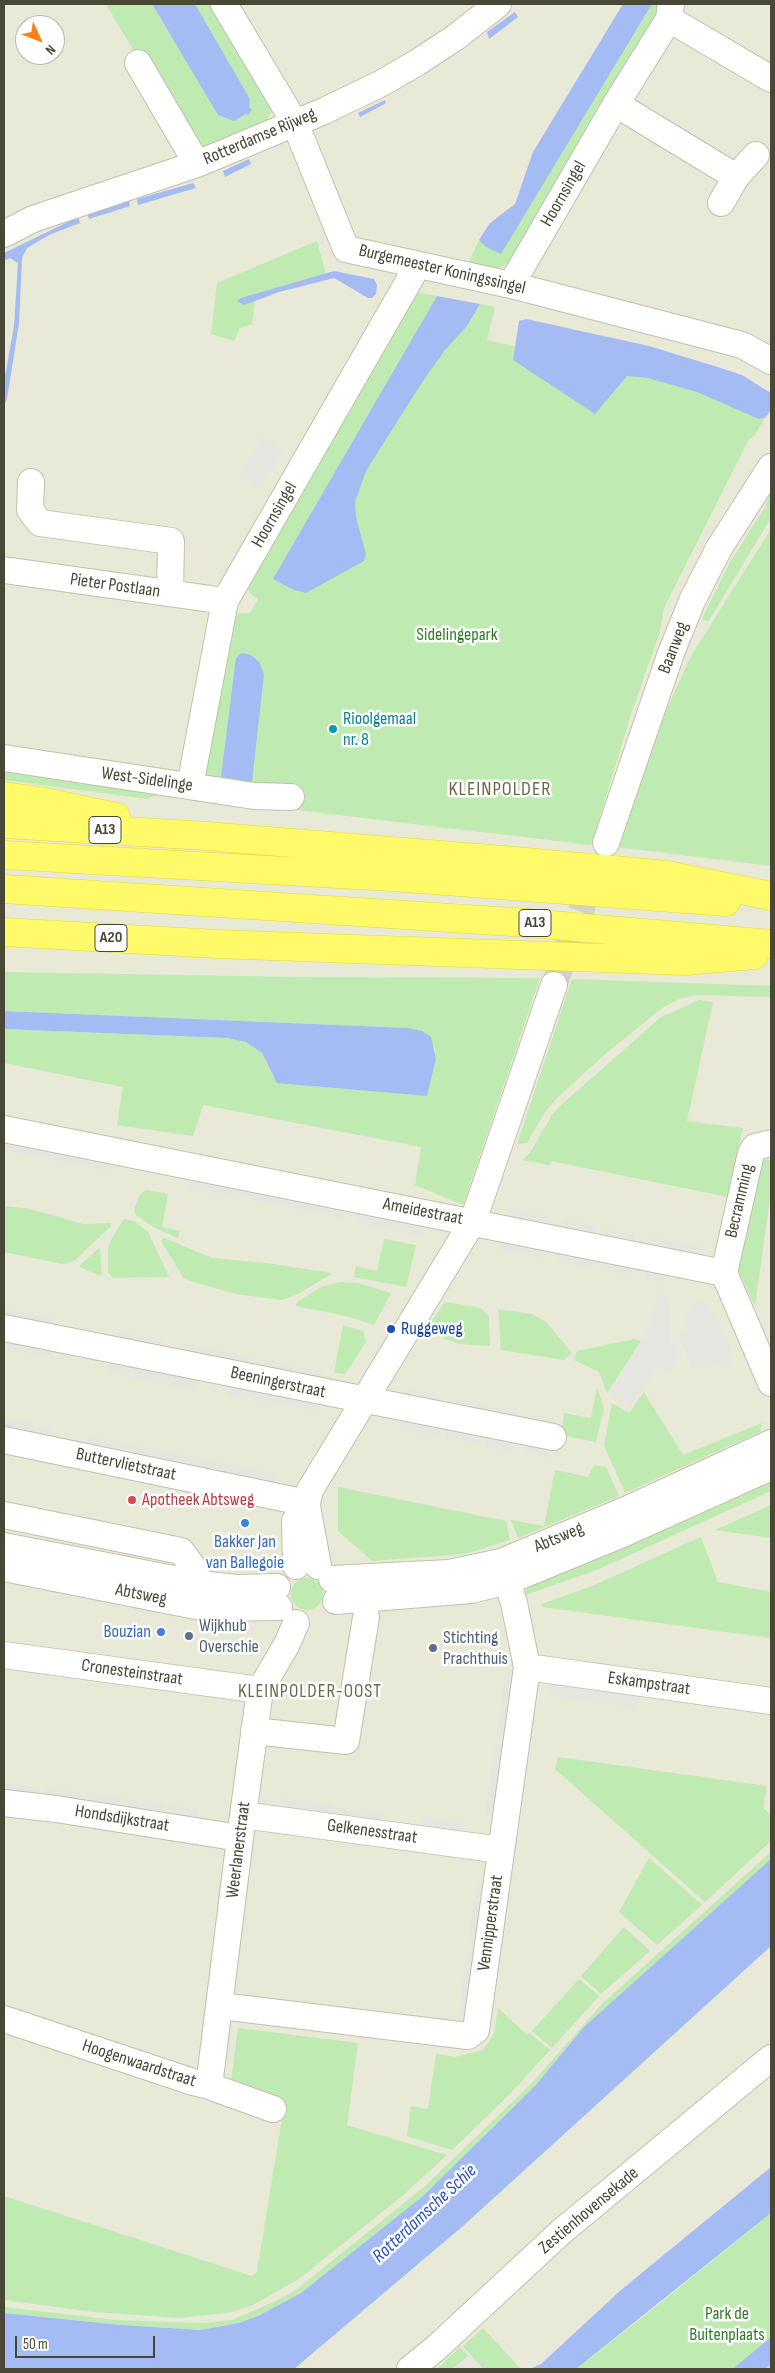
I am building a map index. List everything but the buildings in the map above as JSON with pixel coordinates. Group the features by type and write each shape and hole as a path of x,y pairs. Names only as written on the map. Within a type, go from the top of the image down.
{"highway":[{"name":"A13","path":"4,796 40,801 206,836"},
{"name":"A13","path":"4,824 382,849 667,875 771,896"},
{"name":"A13","path":"4,855 519,885 771,906"},
{"name":"A13","path":"4,889 528,922 771,944"},
{"name":"A20","path":"4,932 217,944"},
{"name":"A13","path":"4,949 217,944 685,961 771,953"}],"street":[{"name":"Burgemeester Koningssingel","path":"224,4 295,123 346,248 511,285 742,345 771,361"},
{"name":"Rotterdamse Rijweg","path":"4,234 58,210 197,164 295,123 382,83 456,37 498,4"},
{"path":"670,11 771,79"},
{"name":"Hoornsingel","path":"511,285 670,11"},
{"path":"138,63 197,164"},
{"path":"616,104 736,177"},
{"path":"721,203 736,177 756,155"},
{"name":"Hoornsingel","path":"190,786 225,601 418,265"},
{"name":"Baanweg","path":"606,843 671,653 692,602 720,548 771,467"},
{"path":"31,482 30,510 40,524 171,541 170,594"},
{"name":"Pieter Postlaan","path":"4,570 225,601"},
{"name":"West-Sidelinge","path":"4,758 254,796 291,797"},
{"path":"284,1606 307,1624 321,1621 329,1614 321,1578 295,1521 307,1503 310,1490 473,1221 554,985"},
{"name":"Ameidestraat","path":"4,1129 473,1221 724,1273"},
{"name":"Becramming","path":"724,1273 751,1153 755,1147 771,1143"},
{"path":"724,1273 764,1345 771,1383"},
{"name":"Beeningerstraat","path":"4,1328 552,1437"},
{"name":"Buttervlietstraat","path":"4,1440 307,1503"},
{"name":"Abtsweg","path":"504,1571 628,1509 771,1443"},
{"name":"Abtsweg","path":"321,1578 504,1571 626,1533 771,1467"},
{"path":"4,1516 181,1551 196,1571 199,1584"},
{"name":"Abtsweg","path":"4,1546 199,1584 237,1588 284,1606"},
{"name":"Abtsweg","path":"4,1568 206,1608 284,1606"},
{"name":"Vennipperstraat","path":"221,2006 468,2036 476,2030 527,1667 504,1571"},
{"name":"Weerlanerstraat","path":"209,2086 221,2006 241,1826 260,1690 287,1644 284,1574 321,1578"},
{"path":"254,1731 346,1741 366,1618"},
{"name":"Cronesteinstraat","path":"4,1655 260,1690"},
{"name":"Eskampstraat","path":"527,1667 771,1701"},
{"name":"Hondsdijkstraat","path":"4,1803 241,1826"},
{"name":"Gelkenesstraat","path":"241,1826 501,1850"},
{"name":"Hoogenwaardstraat","path":"4,2019 209,2086 273,2109"},
{"name":"Zestienhovensekade","path":"410,2369 436,2348 561,2232 771,2058"}],"shaded area":[{"path":"4,4 771,4 771,2189 543,2369 4,2369"},
{"path":"263,437 284,449 260,489 239,476"},
{"path":"4,1138 109,1158 107,1171 4,1151"},
{"path":"189,1176 345,1206 343,1218 186,1188"},
{"path":"358,1209 424,1222 421,1235 356,1222"},
{"path":"509,1209 549,1217 547,1230 507,1222"},
{"path":"564,1220 597,1226 594,1240 562,1233"},
{"path":"605,1229 634,1234 632,1246 603,1241"},
{"path":"503,1237 543,1244 541,1258 501,1250"},
{"path":"654,1237 705,1248 702,1261 651,1251"},
{"path":"560,1248 593,1254 590,1267 558,1261"},
{"path":"602,1256 634,1262 632,1275 599,1269"},
{"path":"647,1266 667,1269 665,1282 645,1278"},
{"path":"657,1294 669,1297 671,1344 682,1350 670,1373 657,1367 631,1407 607,1393 647,1332"},
{"path":"701,1299 717,1318 731,1347 733,1366 692,1368 679,1336 691,1331 684,1322 691,1307"},
{"path":"4,1309 56,1319 53,1331 4,1322"},
{"path":"113,1330 163,1340 160,1352 111,1343"},
{"path":"10,1338 54,1347 52,1359 8,1350"},
{"path":"186,1344 250,1357 247,1370 184,1357"},
{"path":"110,1359 199,1376 196,1390 107,1373"},
{"path":"265,1361 322,1372 319,1385 263,1374"},
{"path":"230,1383 317,1399 314,1411 227,1395"},
{"path":"408,1390 441,1396 438,1408 406,1402"},
{"path":"455,1399 487,1405 485,1417 452,1411"},
{"path":"493,1407 521,1413 519,1425 491,1419"},
{"path":"532,1415 557,1419 554,1432 530,1427"},
{"path":"402,1417 441,1424 438,1436 399,1429"},
{"path":"4,1418 52,1427 49,1441 4,1432"},
{"path":"448,1426 480,1432 478,1444 445,1438"},
{"path":"487,1435 515,1440 513,1452 485,1447"},
{"path":"88,1436 279,1474 276,1486 85,1448"},
{"path":"526,1441 550,1445 547,1458 523,1453"},
{"path":"506,1668 519,1670 510,1739 497,1737"},
{"path":"549,1681 639,1694 637,1708 547,1695"},
{"path":"494,1747 508,1749 499,1818 485,1816"},
{"path":"5,1783 40,1788 38,1801 4,1796"},
{"path":"46,1788 81,1793 79,1806 44,1801"},
{"path":"88,1793 123,1798 121,1811 86,1807"},
{"path":"280,1798 333,1805 331,1818 278,1811"},
{"path":"129,1799 165,1804 163,1817 127,1812"},
{"path":"171,1805 198,1809 196,1822 170,1819"},
{"path":"342,1807 383,1813 381,1826 340,1819"},
{"path":"423,1818 464,1823 462,1836 422,1831"},
{"path":"477,1882 489,1884 481,1945 468,1943"},
{"path":"467,1951 479,1953 472,2014 459,2012"},
{"path":"470,2354 483,2369 452,2369 468,2356"}],"green space":[{"path":"106,4 152,4 171,37 248,115 252,110 249,107 250,99 195,4 209,4 272,110 266,122 193,151"},
{"path":"652,4 664,4 511,262 494,270 468,264 479,240 486,247 501,253"},
{"path":"317,241 327,278 262,293 255,301 252,324 240,328 234,341 211,334 217,283"},
{"name":"Sidelingepark","path":"414,292 437,296 420,325 467,326 480,304 495,307 487,340 561,357 656,364 759,419 765,418 754,436 749,439 664,608 660,631 631,714 598,823 615,824 691,656 771,529 771,866 616,847 617,842 593,840 591,845 279,808 254,796 222,772 221,777 206,776 215,673 228,620 239,613 250,613 258,599 250,593 246,585"},
{"path":"771,491 771,518 708,622 702,619 729,564 765,507"},
{"path":"4,767 171,790 147,799 4,780"},
{"path":"4,972 300,977 540,978 463,1205 415,1185 421,1147 203,1105 193,1136 117,1125 123,1087 4,1063 4,1029 227,1038 246,1042 262,1053 274,1078 300,1085 427,1096 436,1059 435,1048 422,1031 408,1028 4,1011"},
{"path":"572,979 771,986 771,997 696,995 679,999 662,1008 604,1055 557,1098 545,1112 527,1143 517,1144"},
{"path":"699,1000 713,1002 687,1121 743,1128 728,1197 551,1161 550,1165 522,1160 530,1153 552,1115 560,1106 661,1017"},
{"path":"761,1159 771,1160 771,1191 755,1306 738,1270 755,1165"},
{"path":"146,1190 168,1194 162,1227 180,1231 178,1238 155,1228 136,1215 134,1210 140,1194"},
{"path":"4,1206 31,1209 83,1224 111,1223 110,1227 74,1261 62,1264 4,1252"},
{"path":"124,1219 134,1221 148,1232 169,1277 113,1278 108,1272 108,1248"},
{"path":"164,1238 212,1258 266,1263 333,1273 298,1294 282,1300 235,1294 184,1279 161,1241"},
{"path":"384,1239 416,1245 406,1287 354,1277 356,1266 377,1271"},
{"path":"100,1247 102,1275 100,1276 80,1267 80,1265"},
{"path":"340,1282 358,1283 391,1293 374,1325 350,1317 296,1306 297,1302 321,1287"},
{"path":"445,1302 481,1308 489,1317 490,1346 459,1344 425,1331"},
{"path":"498,1309 532,1314 546,1322 572,1353 564,1360 501,1350"},
{"path":"343,1325 363,1331 366,1342 345,1374 334,1373"},
{"path":"635,1339 641,1341 607,1393 599,1372 574,1360 577,1351"},
{"path":"597,1387 604,1408 596,1442 561,1435 564,1413 591,1418"},
{"path":"644,1392 683,1455 762,1423 760,1432 625,1493 604,1445 612,1403 629,1413"},
{"path":"594,1465 606,1467 619,1496 518,1538 511,1520 544,1526 555,1470 588,1477"},
{"path":"771,1474 771,1491 599,1569 523,1596 530,1583"},
{"path":"338,1487 506,1521 510,1540 465,1554 372,1561 338,1531"},
{"path":"771,1505 771,1538 715,1530"},
{"path":"701,1537 718,1582 771,1592 771,1638 542,1607 542,1604 592,1586"},
{"path":"307,1578 318,1583 323,1594 318,1605 307,1610 296,1605 291,1594 296,1583"},
{"path":"558,1757 767,1786 763,1807 771,1816 771,1841 705,1902 555,1769"},
{"path":"771,1852 771,1859 584,2027 535,2086 423,2196 301,2293 260,2315 239,2323 201,2330 121,2325 4,2313 4,2307 115,2320 203,2323 232,2320 296,2290 425,2186 531,2084 603,2003"},
{"path":"649,1858 702,1905 657,1945 619,1912"},
{"path":"624,1927 650,1951 601,1994 581,1976"},
{"path":"579,1979 599,1996 552,2048 532,2031"},
{"path":"498,2008 527,2035 529,2033 550,2050 509,2095 452,2150 407,2136 411,2106 428,2109 436,2054 455,2057 483,2050 494,2034"},
{"path":"238,2028 358,2043 347,2125 447,2155 402,2196 299,2279 251,2306 228,2313 180,2318 93,2312 4,2300 4,2196 252,2276 257,2272 285,2100 231,2081"},
{"name":"Park de Buitenplaats","path":"771,2213 771,2369 576,2369 645,2315"},
{"path":"483,2328 521,2369 483,2369 463,2346"},
{"path":"460,2347 468,2356 452,2369 437,2369"}],"water":[{"path":"152,4 195,4 250,99 249,107 252,110 248,115 246,114 234,121 218,115"},
{"path":"623,4 652,4 501,254 486,247 479,240 490,223 515,204 533,152"},
{"path":"515,12 518,17 489,39 487,32"},
{"path":"385,100 386,103 360,117 358,113"},
{"path":"249,159 251,164 225,177 223,171"},
{"path":"193,183 196,188 138,205 137,199"},
{"path":"129,201 130,206 89,219 87,214"},
{"path":"78,217 80,223 49,235 27,248 22,258 19,323 7,399 4,405 4,382 14,326 18,263 10,258 4,261 4,253"},
{"path":"334,271 374,279 377,285 376,294 372,298 368,298 334,278 279,292 244,305 237,301 241,298"},
{"path":"437,296 480,304 467,326 445,350 421,384 366,471 355,502 356,517 366,554 364,561 306,593 294,590 273,579"},
{"path":"526,319 649,346 742,375 771,393 771,410 765,418 759,419 697,392 648,378 627,376 595,414 513,360 519,321"},
{"path":"242,653 251,655 260,663 264,675 252,782 221,777 236,658"},
{"path":"4,1011 408,1028 422,1031 431,1037 436,1059 427,1096 277,1083 262,1053 246,1042 227,1038 4,1029"},
{"name":"Rotterdamsche Schie","path":"771,1859 771,1946 463,2226 294,2369 4,2368 4,2313 121,2325 201,2330 239,2323 260,2315 301,2293 423,2196 535,2086 584,2027"},
{"path":"771,2167 771,2213 576,2369 530,2369 541,2364 621,2290"},
{"path":"771,2337 771,2364 765,2369 733,2369"}],"tunnel":[{"path":"554,985 595,872"}],"place":[{"name":"Rioolgemaal nr. 8","path":"333,729"},
{"name":"Ruggeweg","path":"391,1329"},
{"name":"Apotheek Abtsweg","path":"132,1500"},
{"name":"Bakker Jan van Ballegoie","path":"245,1523"},
{"name":"Bouzian","path":"161,1632"},
{"name":"Wijkhub Overschie","path":"189,1636"},
{"name":"Stichting Prachthuis","path":"433,1648"}],"district":[{"name":"KLEINPOLDER","path":"500,790"},
{"name":"KLEINPOLDER-OOST","path":"310,1692"}]}
